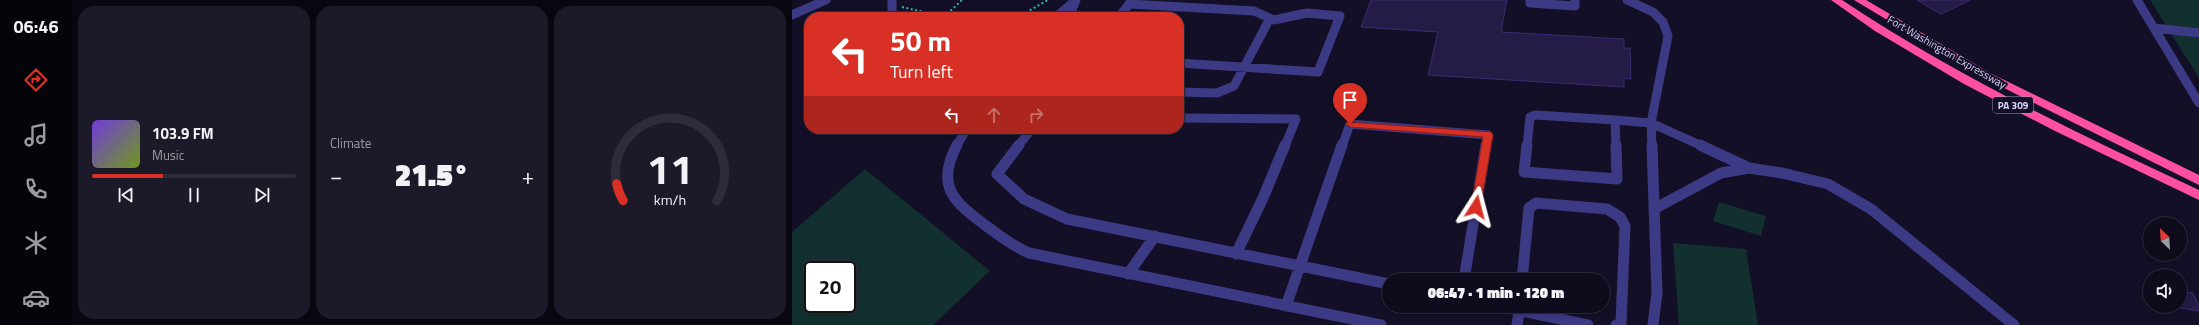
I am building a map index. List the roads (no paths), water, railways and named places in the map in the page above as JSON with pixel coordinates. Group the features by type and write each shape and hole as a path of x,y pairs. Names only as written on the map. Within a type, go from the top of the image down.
{"highway":[{"name":"Fort Washington Expressway","path":"1836,0 1883,31 2005,101 2199,195"},
{"name":"Fort Washington Expressway","path":"1859,0 1988,76 2199,180"}],"street":[{"path":"792,15 826,0"},
{"path":"1062,12 1076,0"},
{"path":"1072,12 1076,0"},
{"path":"1530,0 1530,3 1575,6 1575,0"},
{"path":"1627,0 1654,12 1667,29 1667,44 1651,123 1657,293 1653,325"},
{"path":"2137,0 2199,103"},
{"path":"1122,12 1128,4 1254,11 1269,20 1282,20 1302,14 1340,16 1318,72 1184,63"},
{"path":"1181,12 1184,7"},
{"path":"1184,92 1217,93 1234,86 1269,20"},
{"path":"2154,28 2199,33"},
{"path":"1615,120 1617,179 1524,172 1530,118 1535,115 1615,120 1651,123 1749,168 1782,173 1828,184 1871,209 2014,325"},
{"path":"1184,118 1296,120 1263,198 1236,254"},
{"path":"1286,306 1350,124 1488,135 1465,273"},
{"path":"963,134 956,144 948,162 947,177 950,192 960,206 1015,249 1037,256 1382,325"},
{"path":"1028,134 997,174 1024,199 1067,219 1382,283"},
{"path":"1654,209 1721,173 1749,168"},
{"path":"1523,273 1529,208 1536,203 1607,209 1620,217 1625,226 1621,323 1616,325"},
{"path":"1128,274 1155,236"},
{"path":"1517,325 1519,313"},
{"path":"1540,313 1588,325"}]}
